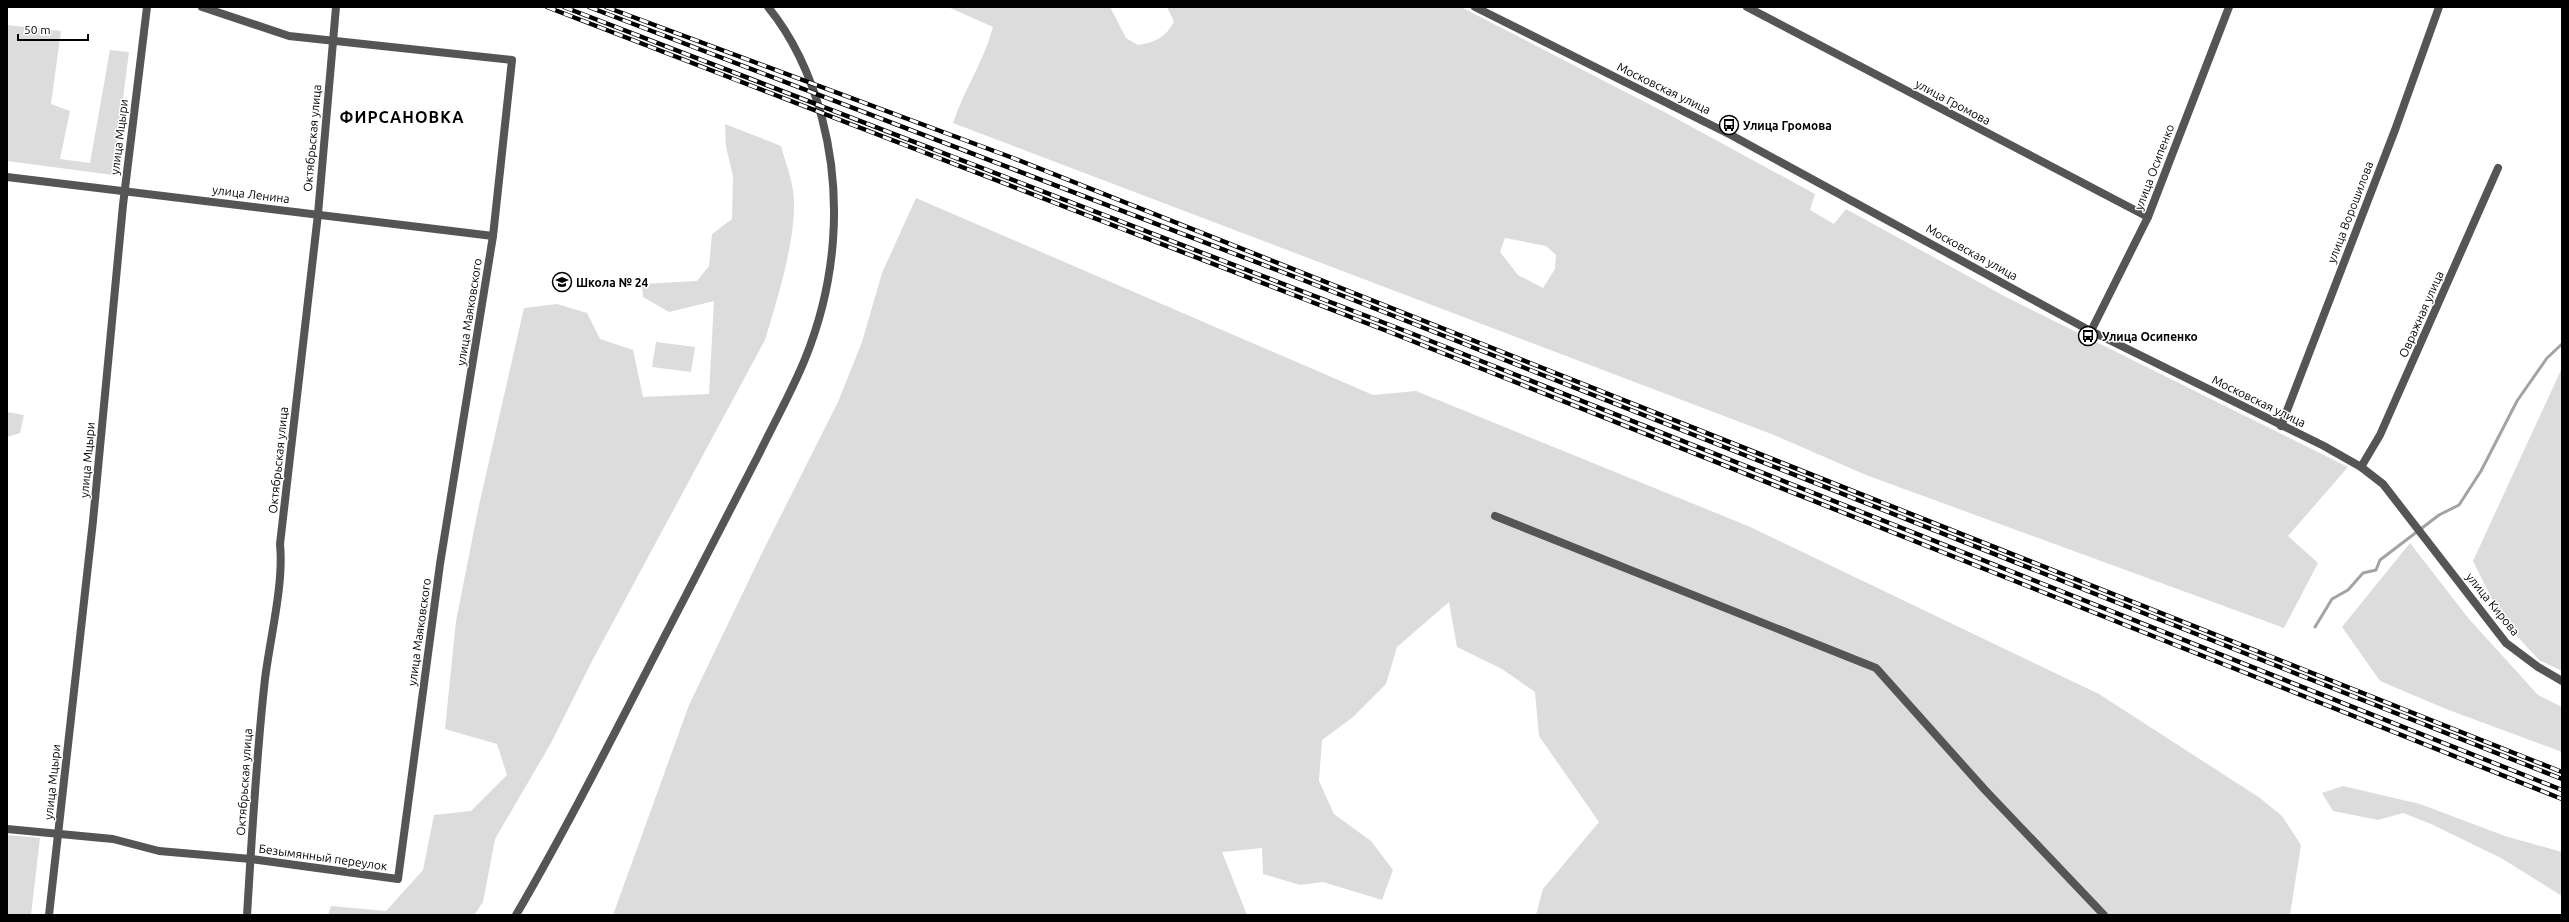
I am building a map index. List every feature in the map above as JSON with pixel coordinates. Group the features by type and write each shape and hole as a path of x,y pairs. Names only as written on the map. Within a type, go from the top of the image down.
{"street":[{"name":"улица Мцыри","path":"49,915 94,522 124,191 147,7"},
{"name":"улица Маяковского","path":"202,7 289,36 332,43 512,60 493,236 440,564 398,879"},
{"name":"Октябрьская улица","path":"247,915 256,758 270,639 282,562 280,544 318,214 336,7"},
{"path":"516,915 564,833 777,418 805,361 820,318 830,274 834,204 826,136 805,64 782,24 768,7"},
{"name":"Московская улица","path":"1476,7 1731,135 2091,331 2361,467 2383,484 2409,515 2433,548"},
{"name":"улица Громова","path":"1747,7 2148,217"},
{"name":"улица Осипенко","path":"2091,331 2148,217 2229,7"},
{"name":"улица Ворошилова","path":"2281,426 2395,130 2439,7"},
{"name":"Овражная улица","path":"2361,467 2380,435 2498,168"},
{"name":"улица Ленина","path":"7,177 493,236"},
{"path":"1495,516 1876,668 1985,790 2104,915"},
{"name":"улица Кирова","path":"2433,548 2506,643 2538,667 2562,681"},
{"name":"Безымянный переулок","path":"7,829 113,839 159,850 251,859 398,879"}],"shaded area":[{"path":"948,7 1110,7 1126,38 1138,45 1154,41 1163,36 1171,27 1174,22 1167,7 1461,7 1668,114 1815,194 1810,210 1834,224 1846,209 2006,297 2348,467 2288,536 2318,563 2284,628 1866,475 1774,435 953,123 989,40 993,27","holes":["1505,238 1546,246 1556,255 1555,269 1543,288 1518,275 1500,252"]},
{"path":"7,25 61,31 51,104 70,111 60,159 90,163 110,50 129,52 113,175 7,161"},
{"path":"725,124 781,146 793,190 793,226 790,245 781,286 765,340 591,663 551,743 495,839 483,902 474,915 328,915 331,906 386,911 423,870 434,815 471,811 507,775 497,744 445,729 456,621 479,505 524,308 557,304 587,313 600,339 633,350 643,397 709,394 714,301 669,312 643,297 642,284 697,281 709,266 712,234 732,219 733,176 726,147"},
{"path":"916,198 1373,395 1416,391 1748,526 2099,694 2260,798 2282,816 2301,845 2290,915 1536,915 1543,889 1599,822 1539,736 1535,692 1502,669 1457,647 1449,602 1397,647 1386,684 1352,718 1322,740 1319,781 1334,814 1371,841 1393,870 1382,900 1323,882 1300,885 1263,874 1262,848 1222,852 1247,915 613,915 689,705 762,553 838,402 862,342 882,273"},
{"path":"656,342 695,347 691,372 652,367"},
{"path":"2562,368 2562,671 2539,660 2503,621 2473,561"},
{"path":"7,412 24,415 20,433 7,437"},
{"path":"2410,543 2469,619 2538,695 2562,707 2562,752 2446,709 2380,681 2342,627"},
{"path":"2343,786 2420,804 2505,836 2562,852 2562,896 2501,858 2431,824 2403,813 2378,820 2333,811 2322,793"},
{"path":"7,835 40,838 31,915 7,915"}],"waterway":[{"path":"2315,627 2332,599 2348,590 2363,573 2376,570 2380,560 2439,515 2459,505 2481,471 2517,401 2547,358 2562,344"}],"railway":[{"path":"547,7 1387,331 2562,799"},
{"path":"564,7 1408,332 2562,790"},
{"path":"589,7 1303,280 2562,779"},
{"path":"606,7 1013,158 2562,772"}],"place":[{"name":"Улица Громова","path":"1729,125"},
{"name":"Школа № 24","path":"562,282"},
{"name":"Улица Осипенко","path":"2088,336"}],"district":[{"name":"ФИРСАНОВКА","path":"402,117"}]}
